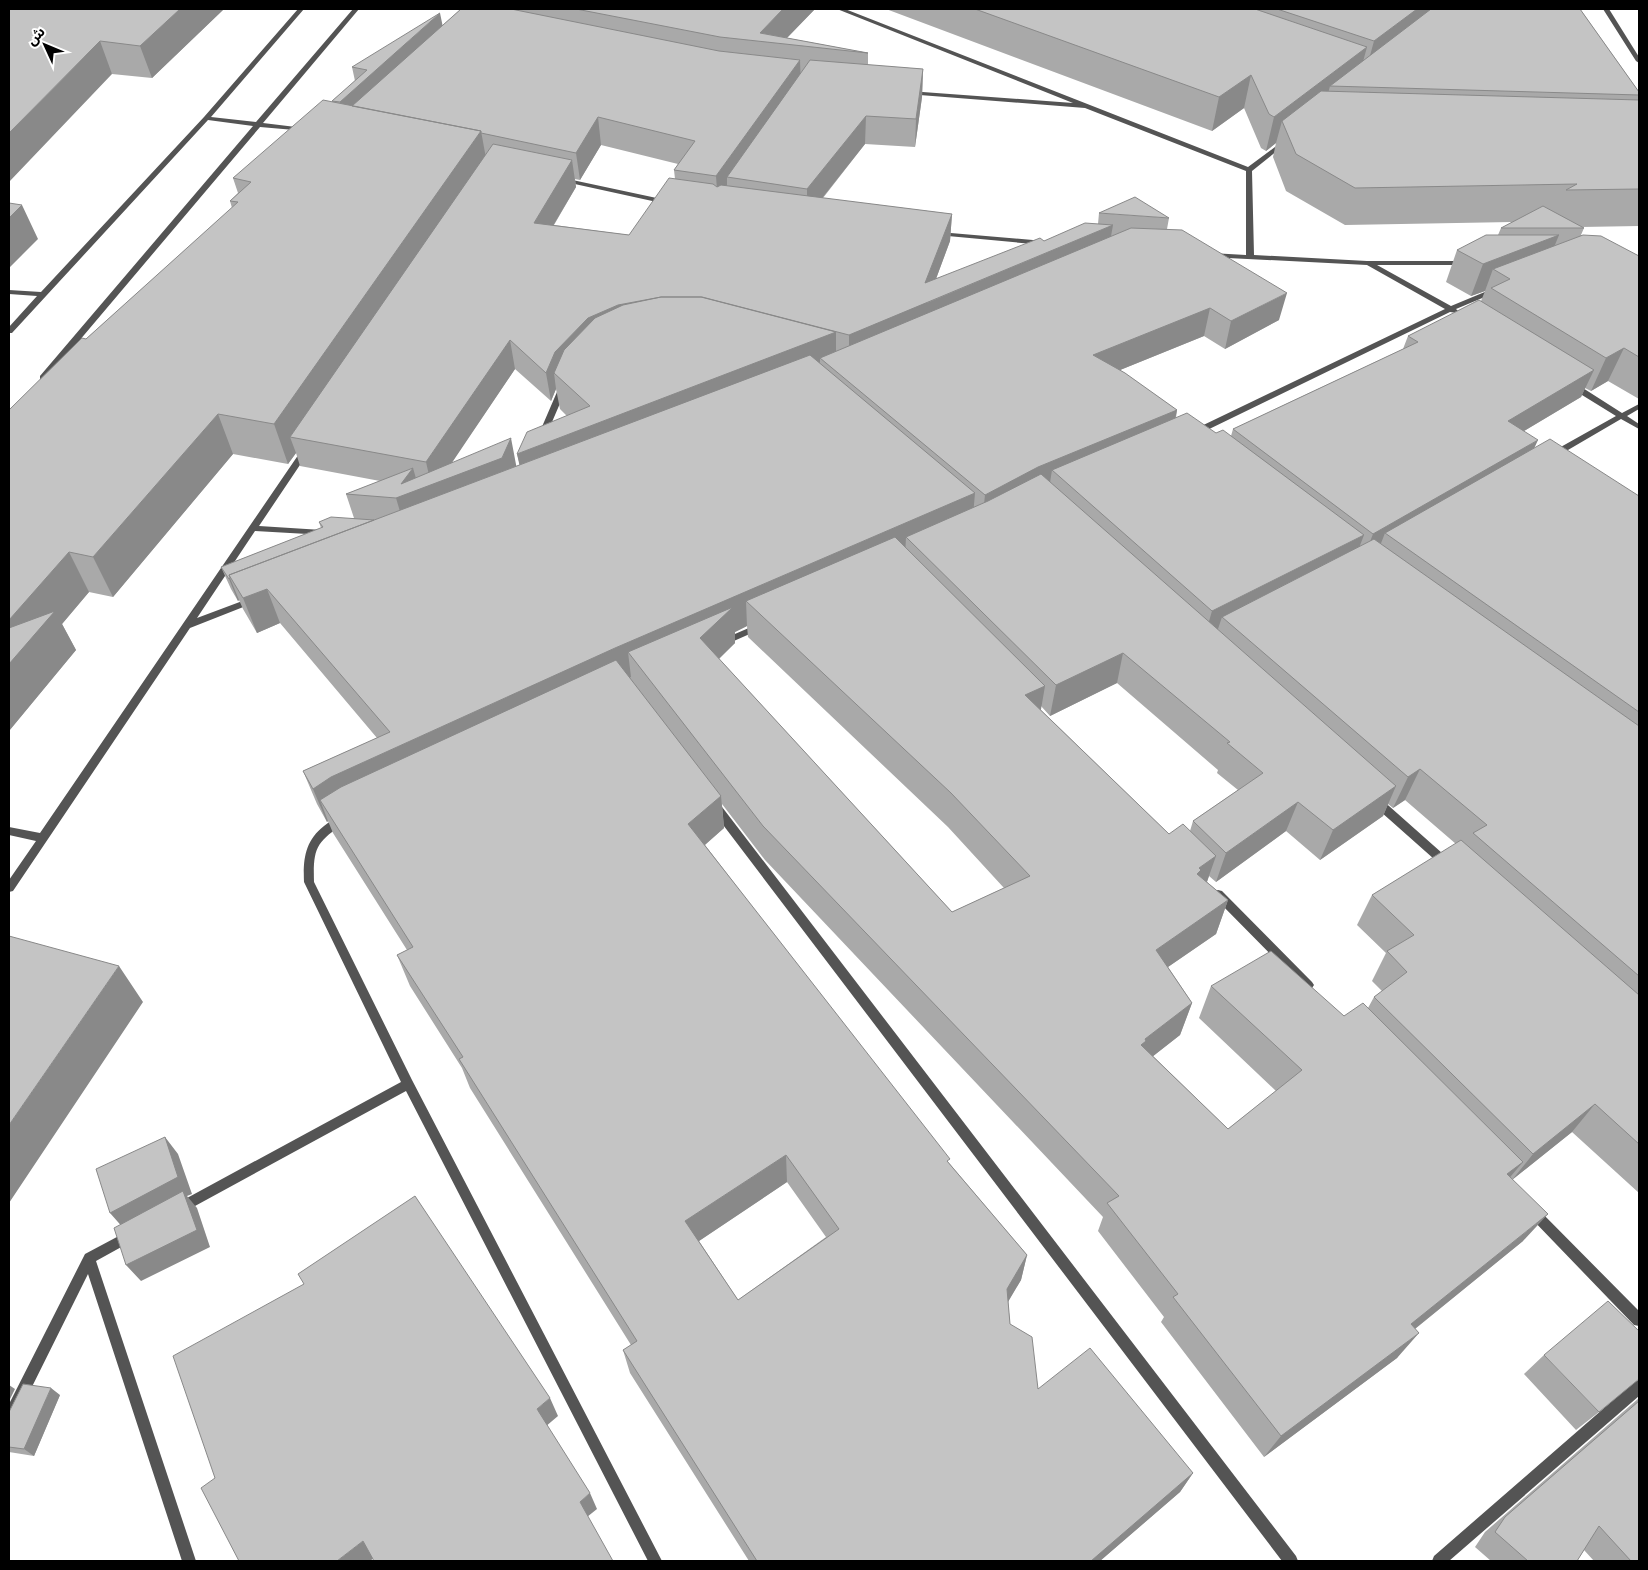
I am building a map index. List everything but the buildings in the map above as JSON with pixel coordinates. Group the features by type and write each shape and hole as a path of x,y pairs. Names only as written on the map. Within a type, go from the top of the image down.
{"street":[{"path":"9,331 206,118 301,9"},
{"path":"41,381 356,9"},
{"path":"840,9 1249,170"},
{"path":"1606,9 1639,61"},
{"path":"906,93 1088,106"},
{"path":"206,118 312,131"},
{"path":"1249,170 1294,135"},
{"path":"1249,170 1250,256"},
{"path":"552,178 673,203"},
{"path":"930,233 1048,244"},
{"path":"1202,254 1367,263 1473,263"},
{"path":"1367,263 1454,312"},
{"path":"1198,440 1190,434 1505,288"},
{"path":"9,292 42,294"},
{"path":"538,446 564,384 571,377"},
{"path":"1564,380 1639,427"},
{"path":"1544,461 1639,406"},
{"path":"9,888 314,438"},
{"path":"253,528 331,534"},
{"path":"188,625 262,596"},
{"path":"714,646 768,622"},
{"path":"1365,792 1454,870"},
{"path":"709,798 1290,1561"},
{"path":"348,815 319,834 308,856 309,882 408,1084 655,1561"},
{"path":"9,831 43,838"},
{"path":"1208,883 1319,996"},
{"path":"167,1216 408,1084"},
{"path":"1528,1208 1639,1320"},
{"path":"9,1418 89,1258 141,1230"},
{"path":"89,1258 189,1561"},
{"path":"1439,1561 1639,1388"}]}
